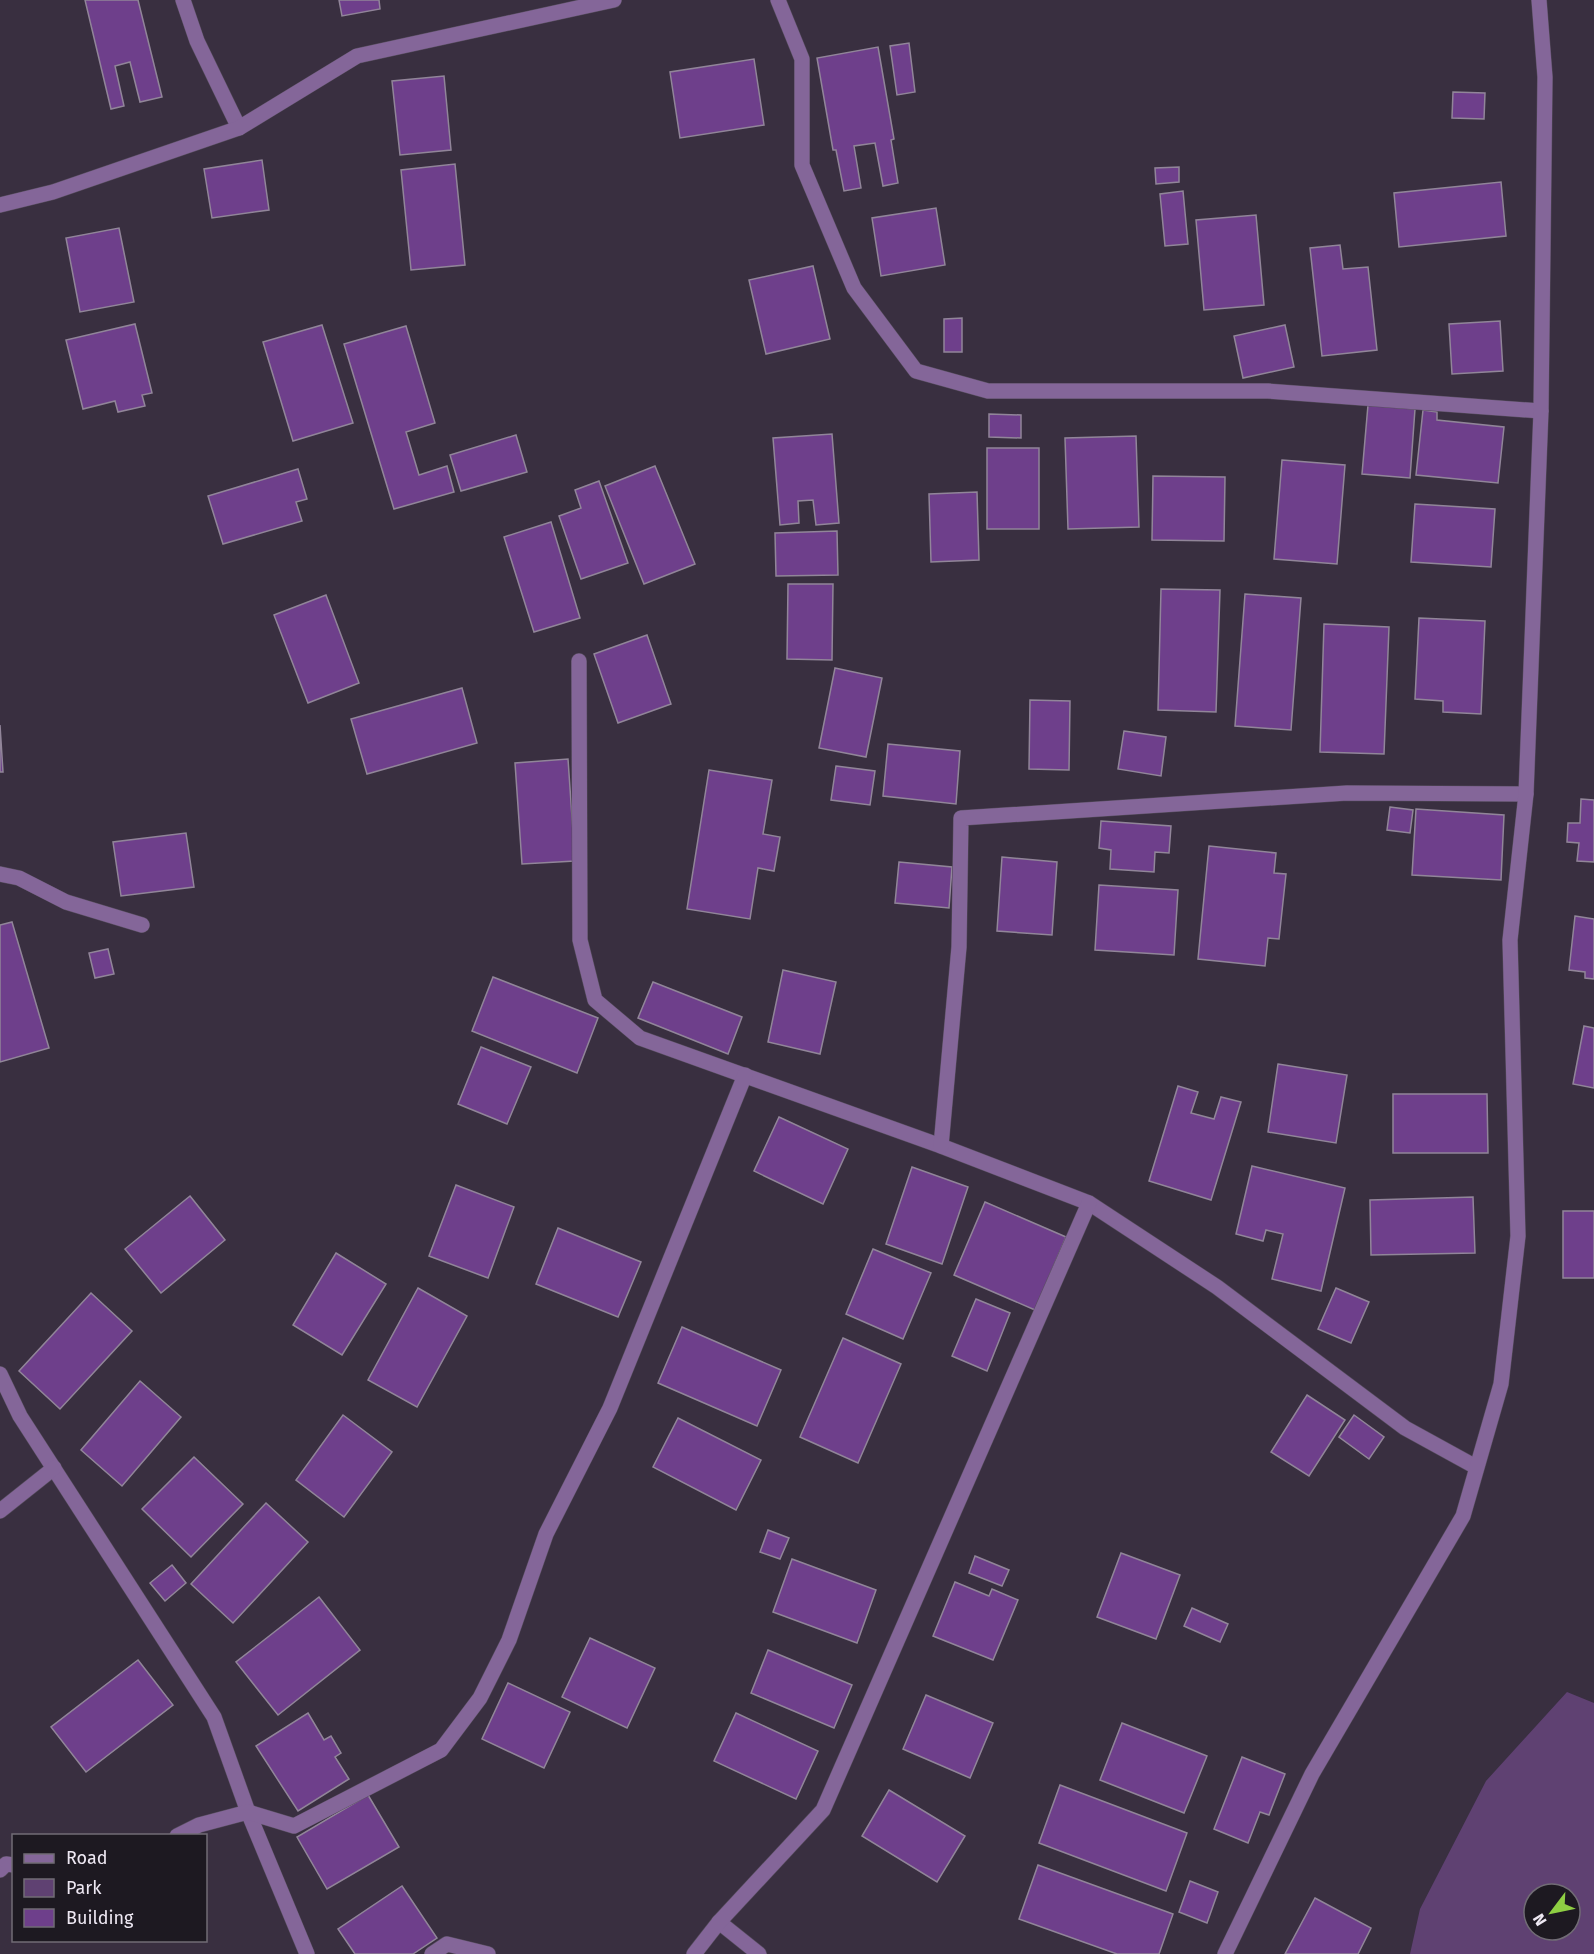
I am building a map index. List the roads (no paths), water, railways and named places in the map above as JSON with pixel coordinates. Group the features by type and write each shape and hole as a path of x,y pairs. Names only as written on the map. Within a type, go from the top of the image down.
{"street":[{"path":"183,0 197,41 239,128"},
{"path":"0,205 52,192 239,128 357,56 614,0"},
{"path":"778,0 802,59 801,165 854,288 916,371 988,391 1268,391 1541,411"},
{"path":"1225,1954 1312,1774 1463,1516 1501,1384 1518,1236 1510,940 1526,794 1541,411 1545,77 1539,0"},
{"path":"579,661 580,940 595,1000 640,1038 941,1146 1089,1203 1217,1287 1406,1428 1476,1467"},
{"path":"941,1146 959,947 961,818 1347,793 1526,794"},
{"path":"0,874 19,878 66,902 142,926"},
{"path":"181,1834 199,1825 248,1812 294,1826 441,1750 480,1698 509,1640 546,1534 610,1408 745,1076"},
{"path":"694,1954 719,1922 823,1810 1089,1203"},
{"path":"0,1374 20,1416 214,1717 248,1812 307,1954"},
{"path":"0,1511 54,1468"},
{"path":"719,1922 759,1954"},
{"path":"432,1954 447,1944 488,1954"}]}
